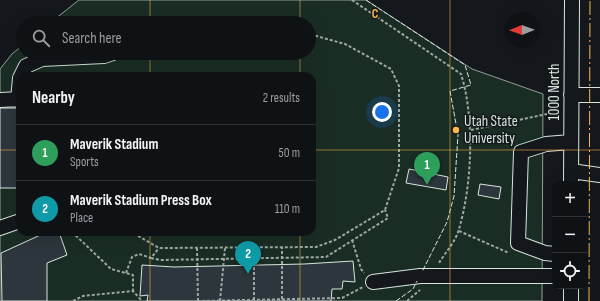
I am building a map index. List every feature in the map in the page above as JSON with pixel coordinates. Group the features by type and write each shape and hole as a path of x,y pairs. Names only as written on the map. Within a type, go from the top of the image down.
{"street":[{"name":"1000 North","path":"571,178 572,0"},
{"path":"23,72 26,66 40,60"},
{"path":"572,95 600,95"},
{"path":"0,100 16,100"},
{"path":"552,254 545,253 518,243 521,152 546,144 571,142"},
{"path":"571,178 600,175"},
{"path":"0,228 16,222"},
{"path":"373,282 431,276 552,276"},
{"path":"571,289 571,301"}],"path":[{"path":"352,0 461,74 465,86 471,130 466,194 459,230 426,285 407,301"},
{"path":"126,273 132,257 139,254 160,260 326,257 388,218 385,210 399,168 400,86 391,69 345,44 316,36"},
{"path":"471,130 547,114"},
{"path":"138,236 159,248 316,247 335,240 385,210"},
{"path":"459,230 509,253"},
{"path":"76,236 111,269 133,275 133,291 142,301"},
{"path":"197,248 197,301 342,299 373,282 361,269 352,240"},
{"path":"254,247 254,300"},
{"path":"282,247 282,299"},
{"path":"151,258 159,248"},
{"path":"220,301 225,259 224,248"},
{"path":"73,301 83,296 133,291"}],"green space":[{"name":"Utah State University","path":"79,0 366,0 472,69 543,94 542,301 0,301 0,69 16,51 16,60 316,60 316,16 59,16"}],"building":[{"path":"0,108 16,108 16,188 0,188"},
{"path":"409,169 448,177 446,190 406,183"},
{"path":"480,184 501,187 499,199 478,195"},
{"path":"38,236 60,236 67,255 47,263 47,301 2,301 1,253"},
{"path":"353,261 355,282 343,281 342,289 332,289 331,301 147,301 148,295 140,296 142,265 174,267 304,264"}],"fence":[{"path":"366,0 465,65 471,85 450,91 458,135 454,196 447,222 422,272"},
{"path":"396,301 413,289 417,281"}],"power":[{"path":"589,301 590,0"}],"place":[{"name":"Utah State University","path":"456,130"},
{"name":"Maverik Stadium","path":"427,185"},
{"name":"Maverik Stadium Press Box","path":"248,274"}]}
